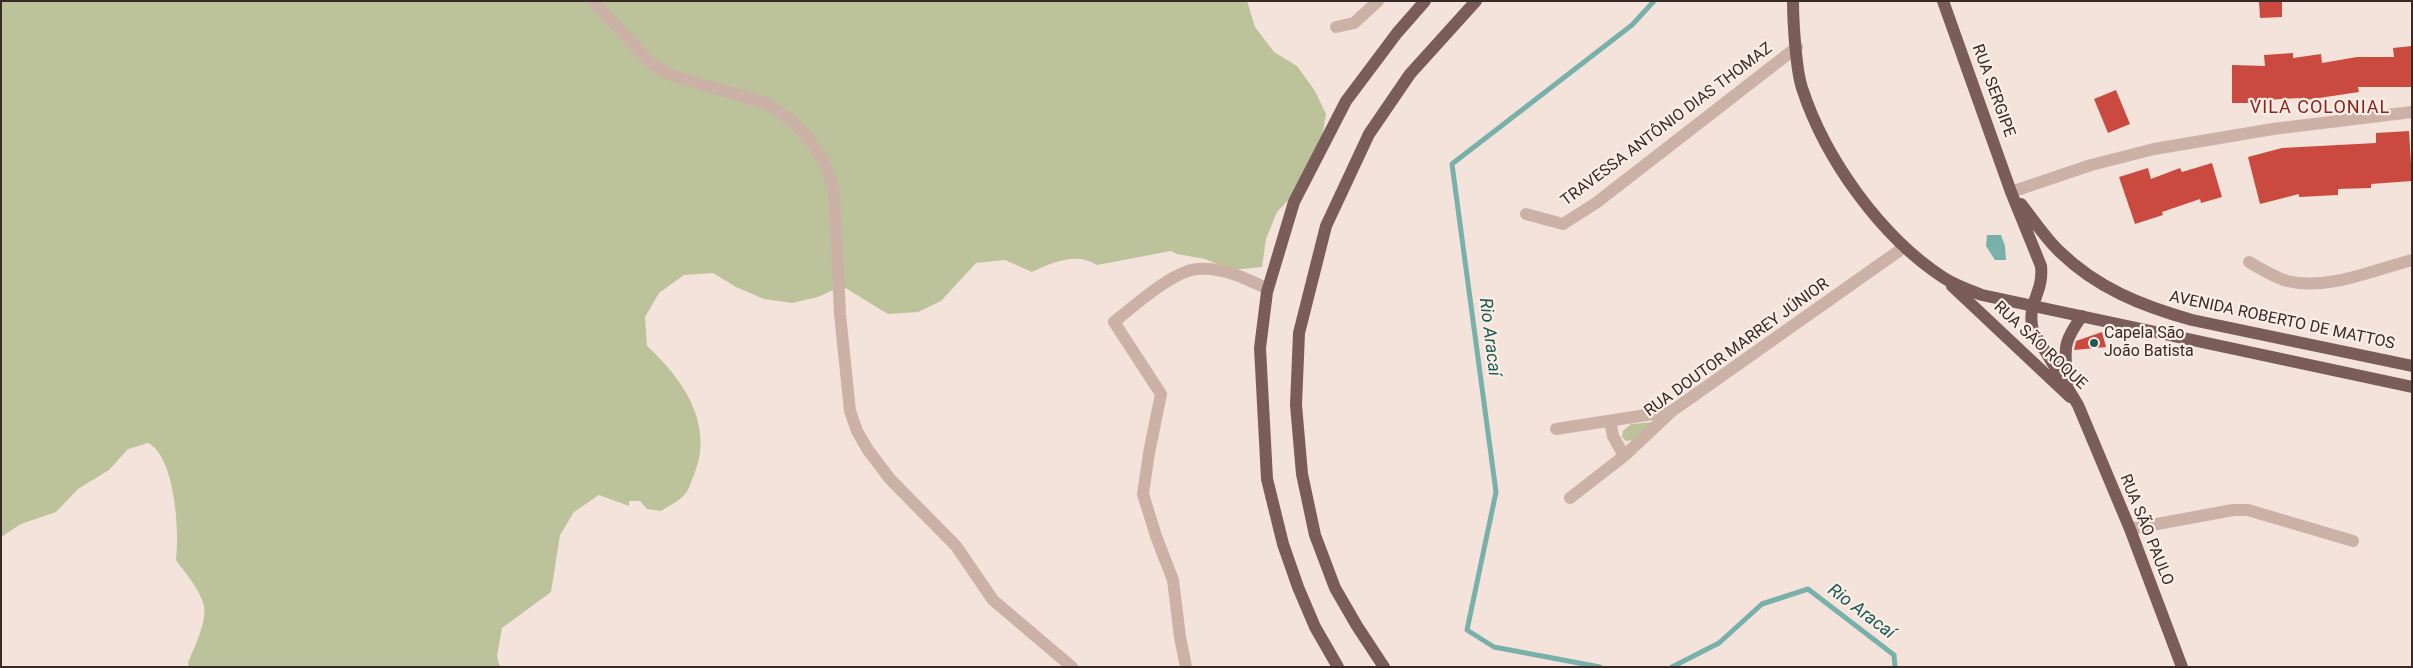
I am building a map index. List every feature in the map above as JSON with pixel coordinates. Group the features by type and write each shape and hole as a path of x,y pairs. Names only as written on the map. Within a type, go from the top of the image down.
{"main road":[{"path":"1338,667 1315,627 1298,587 1283,544 1267,479 1260,348 1268,289 1294,202 1346,101 1397,33 1425,1"},
{"path":"1384,667 1357,626 1336,588 1315,535 1302,474 1298,424 1298,333 1326,226 1369,134 1410,74 1476,1"},
{"path":"1782,1 1793,7 1801,86 1820,135 1847,180 1903,248 1945,279 1982,295 2412,387"},
{"name":"RUA SERGIPE","path":"1943,1 2011,192 2041,266 2042,284 2031,306"},
{"name":"AVENIDA ROBERTO DE MATTOS","path":"2011,192 2059,251 2089,277 2120,296 2159,311 2192,320 2412,366"},
{"name":"RUA SÃO ROQUE","path":"1945,279 2078,405"},
{"name":"RUA SÃO ROQUE","path":"2031,306 2030,320 2033,330 2078,405"},
{"path":"2067,384 2066,342 2068,335 2082,316"},
{"name":"RUA SÃO PAULO","path":"2078,405 2130,529 2182,667"}],"street":[{"path":"593,1 651,64 670,75 766,103 788,118 806,135 824,161 834,190 840,314 850,411 857,431 868,450 890,479 956,546 993,600 1072,667"},
{"path":"1336,27 1354,22 1378,1"},
{"name":"TRAVESSA ANTÔNIO DIAS THOMAZ","path":"1526,214 1563,224 1596,203 1797,47"},
{"path":"2011,192 2090,166 2154,149 2273,129 2412,112"},
{"name":"RUA DOUTOR MARREY JÚNIOR","path":"1570,498 1624,456 1672,411 1903,248"},
{"path":"2249,262 2287,280 2307,284 2334,281 2412,260"},
{"path":"1186,667 1180,637 1174,580 1156,536 1143,494 1148,453 1161,394 1114,322 1161,284 1197,268 1230,272 1268,289"},
{"path":"1556,429 1672,411"},
{"path":"1610,420 1613,436 1624,456"},
{"path":"2130,529 2233,510 2248,510 2353,541"}],"green space":[{"path":"1,1 1247,1 1255,27 1274,52 1297,66 1315,91 1326,114 1321,143 1295,193 1277,212 1266,239 1262,267 1232,270 1205,259 1177,254 1171,251 1097,265 1081,259 1065,260 1032,272 1005,260 976,263 941,301 918,312 888,314 842,286 818,297 792,303 764,299 736,287 713,273 684,275 659,293 645,317 647,346 683,388 692,404 698,421 701,438 699,456 689,489 675,503 661,511 647,509 640,501 629,501 629,506 599,495 574,512 560,535 551,592 502,628 497,656 500,667 189,667 188,663 204,620 204,606 196,587 176,560 176,515 170,479 157,451 148,443 128,449 109,470 78,489 56,512 21,524 1,537"},
{"path":"1655,422 1634,440 1626,441 1622,437 1623,431 1631,424"}],"water":[{"path":"1987,235 2001,235 2005,246 2006,260 1995,260 1986,246"}],"building":[{"path":"2259,1 2282,1 2282,17 2260,18"},
{"path":"2412,46 2412,87 2358,87 2359,92 2299,101 2299,98 2265,100 2265,103 2232,103 2232,65 2265,66 2264,55 2293,53 2293,58 2321,54 2322,63 2357,57 2394,57 2393,48"},
{"path":"2116,90 2130,124 2108,133 2094,99"},
{"path":"2409,131 2412,181 2371,184 2371,188 2338,189 2338,195 2299,197 2299,194 2260,204 2248,157 2282,148 2376,143 2376,133"},
{"path":"2212,163 2222,197 2201,203 2200,199 2162,212 2163,215 2135,224 2119,177 2148,168 2151,179 2180,168 2182,172"},
{"name":"Capela São João Batista","path":"2102,332 2106,347 2074,350 2076,341"}],"waterway":[{"name":"Rio Aracaí","path":"1600,667 1494,647 1467,630 1496,492 1452,164 1632,25 1654,1"},
{"name":"Rio Aracaí","path":"1672,667 1719,643 1762,604 1808,589 1894,655 1895,667"}],"place":[{"name":"Capela São João Batista","path":"2094,343"}],"district":[{"name":"VILA COLONIAL","path":"2320,108"}]}
